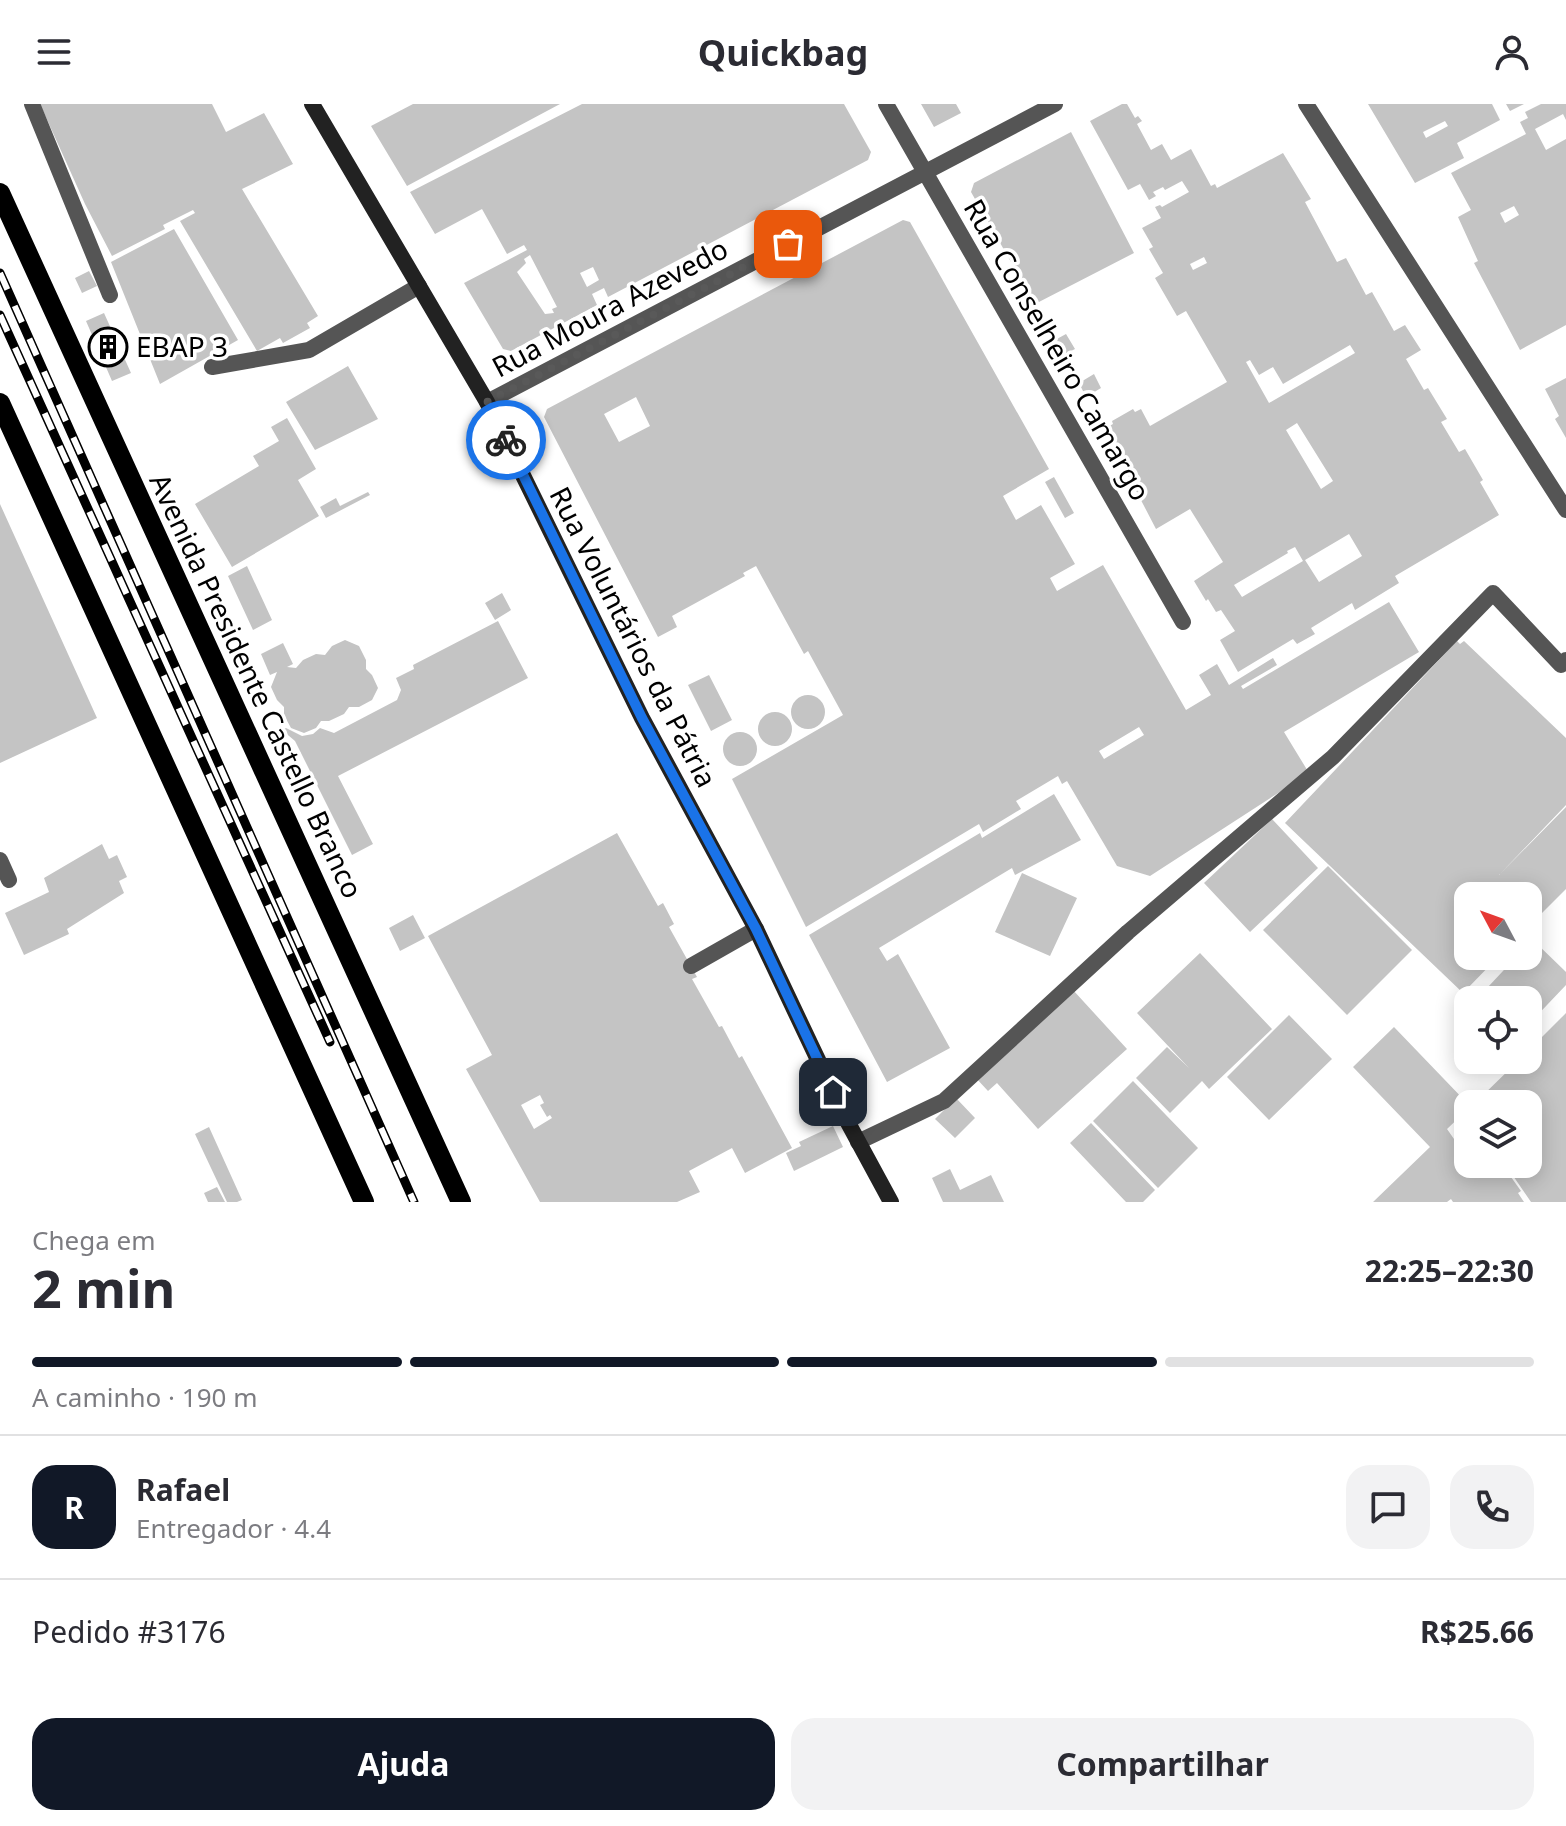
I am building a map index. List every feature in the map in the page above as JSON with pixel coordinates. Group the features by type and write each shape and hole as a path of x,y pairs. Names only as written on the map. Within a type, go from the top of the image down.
{"main road":[{"name":"Rua Voluntários da Pátria","path":"312,104 487,402 642,718 756,929 858,1142 891,1202"},
{"name":"Avenida Presidente Castello Branco","path":"0,193 461,1202"},
{"path":"0,403 364,1202"}],"street":[{"path":"32,104 110,295"},
{"name":"Rua Conselheiro Camargo","path":"886,104 1183,622"},
{"name":"Rua Moura Azevedo","path":"487,402 1055,104"},
{"path":"1306,104 1566,510"},
{"path":"212,367 309,350 419,286"},
{"path":"858,1142 944,1101 1128,932 1333,757 1493,593 1564,666"},
{"path":"0,860 9,880"},
{"path":"691,966 756,929"}],"building":[{"path":"40,104 212,104 226,132 264,113 293,164 242,189 318,316 307,323 310,328 283,343 280,338 257,351 180,221 195,213 193,210 163,225 165,229 112,256"},
{"path":"413,104 560,104 407,186 371,126"},
{"path":"582,104 844,104 871,152 868,160 608,297 604,288 592,294 597,305 511,351 503,349 464,283 527,250 524,245 507,254 482,209 435,234 410,192","holes":["530,255 557,307 552,309 554,313 545,314 517,272","593,267 599,280 587,287 580,273"]},
{"path":"921,104 956,104 961,113 934,127"},
{"path":"1127,104 1135,118 1138,116 1142,121 1137,124 1151,150 1162,144 1171,160 1191,149 1211,186 1215,184 1217,188 1283,153 1311,199 1305,202 1337,262 1346,258 1366,295 1372,292 1394,331 1405,325 1421,350 1406,359 1424,390 1428,388 1447,419 1441,422 1459,452 1465,449 1499,515 1395,576 1399,583 1355,610 1352,603 1311,628 1315,634 1297,644 1293,639 1238,672 1220,640 1235,631 1221,610 1216,612 1208,599 1206,601 1194,581 1223,562 1190,509 1156,529 1104,429 1133,409 1135,412 1141,409 1150,426 1227,382 1186,311 1177,316 1155,278 1163,273 1149,249 1153,247 1142,228 1161,218 1155,207 1162,207 1189,192 1182,181 1153,192 1156,196 1149,200 1140,184 1128,190 1090,121","holes":["1204,257 1207,263 1193,270 1190,264","1350,345 1355,353 1269,403 1246,362 1250,360 1259,375 1273,367 1283,384","1297,423 1333,481 1321,489 1286,430","1349,534 1362,556 1319,582 1305,560","1295,547 1303,561 1242,597 1234,585"]},
{"path":"1368,104 1492,104 1500,120 1457,143 1464,158 1415,183","holes":["1445,121 1448,126 1426,138 1423,132"]},
{"path":"1506,104 1524,104 1510,111"},
{"path":"1541,104 1566,104 1566,120 1563,114 1535,129 1546,150 1566,139 1566,325 1520,350 1474,263 1478,261 1458,217 1471,210 1451,173 1526,134 1520,122 1528,118 1525,112","holes":["1514,206 1519,215 1505,223 1500,213"]},
{"path":"1071,132 1134,253 1035,304 971,192 974,183"},
{"path":"903,220 910,222 1049,469 1003,496 1016,520 1041,505 1075,564 1050,578 1057,591 1103,565 1186,710 1211,695 1199,675 1217,664 1229,685 1273,658 1277,665 1241,686 1243,689 1389,602 1419,652 1284,732 1309,773 1150,876 1117,866 1067,781 1062,784 1058,776 1016,801 1021,809 983,832 979,824 806,927 732,779 843,715 808,651 804,654 756,566 743,573 745,576 672,616 677,627 658,637 544,417 547,409","holes":["636,397 650,426 619,442 604,414","1139,727 1144,735 1104,759 1099,751"]},
{"path":"174,229 238,340 160,384 111,262"},
{"path":"89,271 97,286 82,293 75,278"},
{"name":"EBAP 3","path":"104,313 131,373 112,381 86,321"},
{"path":"1066,334 1075,349 1063,355 1055,340"},
{"path":"348,366 378,419 315,450 286,402"},
{"path":"1094,374 1101,388 1086,397 1079,383"},
{"path":"1566,378 1566,438 1555,419 1559,416 1545,389"},
{"path":"287,418 316,469 298,480 319,516 232,567 195,504 259,466 253,456 279,441 271,427"},
{"path":"1054,477 1074,513 1065,518 1045,482"},
{"path":"368,492 370,495 326,518 320,507 336,498 340,506"},
{"path":"0,504 97,718 0,763"},
{"path":"247,566 272,620 253,630 228,576"},
{"path":"502,593 511,610 495,620 485,603"},
{"path":"498,621 528,678 338,776 373,844 352,855 295,741 282,730 286,728 302,736 313,734 320,728 334,733 397,700 401,690 396,678 414,669 413,665"},
{"path":"345,640 359,646 366,660 366,669 378,688 372,700 359,707 349,707 344,714 321,721 316,728 304,733 291,728 284,715 284,707 271,687 277,672 270,675 261,654 283,643 293,664 287,667 296,668 303,660 316,654 325,655 332,646"},
{"path":"1457,641 1460,644 1464,641 1566,738 1566,805 1499,875 1566,807 1566,889 1542,913 1542,882 1454,882 1454,970 1485,970 1470,986 1456,986 1285,823"},
{"path":"709,675 732,720 711,731 688,685"},
{"path":"808,695 820,700 825,712 820,724 808,729 796,724 791,712 796,700"},
{"path":"775,712 787,717 792,729 787,741 775,746 763,741 758,729 763,717"},
{"path":"740,732 752,737 757,749 752,761 740,766 728,761 723,749 728,737"},
{"path":"1054,794 1081,840 1015,875 1012,868 879,948 887,961 898,954 950,1048 887,1082 809,935 980,833 982,838"},
{"path":"1272,819 1318,868 1250,932 1204,883"},
{"path":"617,833 658,906 663,903 674,924 669,927 697,977 692,979 739,1058 742,1056 792,1148 745,1173 732,1148 689,1171 700,1192 677,1202 540,1202 466,1069 492,1055 428,936","holes":["540,1095 544,1103 540,1105 547,1117 550,1115 552,1118 534,1129 521,1105"]},
{"path":"102,844 109,859 117,855 127,877 119,881 124,893 67,929 69,934 24,955 5,913 49,892 44,878"},
{"path":"1328,866 1412,950 1347,1015 1263,930"},
{"path":"1022,873 1077,898 1050,956 995,932"},
{"path":"413,915 425,938 400,951 389,928"},
{"path":"1542,949 1566,972 1566,985 1542,1010 1542,986 1489,986 1504,970 1542,970"},
{"path":"1200,953 1272,1029 1209,1089 1202,1081 1170,1113 1136,1078 1167,1047 1189,1068 1137,1013"},
{"path":"1073,990 1127,1049 1038,1129 997,1083 988,1091 975,1077"},
{"path":"1566,1013 1566,1202 1531,1202 1515,1178 1542,1178 1542,1090 1488,1090 1505,1074 1542,1074 1542,1037"},
{"path":"1289,1015 1332,1059 1269,1120 1227,1077"},
{"path":"1394,1027 1455,1090 1454,1122 1447,1129 1454,1139 1454,1178 1512,1178 1524,1202 1453,1202 1451,1199 1447,1202 1373,1202 1430,1147 1353,1067"},
{"path":"1133,1081 1198,1148 1158,1188 1093,1121"},
{"path":"956,1098 975,1118 955,1138 935,1119"},
{"path":"1091,1123 1155,1190 1143,1202 1126,1202 1070,1143"},
{"path":"833,1126 843,1147 794,1171 786,1153 801,1146 799,1142"},
{"path":"209,1127 242,1200 227,1202 195,1134"},
{"path":"950,1169 960,1190 991,1175 1004,1202 943,1202 932,1178"},
{"path":"217,1187 225,1202 208,1202 204,1193"}],"railway":[{"path":"0,273 414,1202"},
{"path":"0,315 330,1042"}],"way so far":[{"path":"506,440 487,402 788,244"}],"place":[{"name":"EBAP 3","path":"108,347"}],"route":[{"path":"506,440 642,718 756,929 833,1092"}]}
